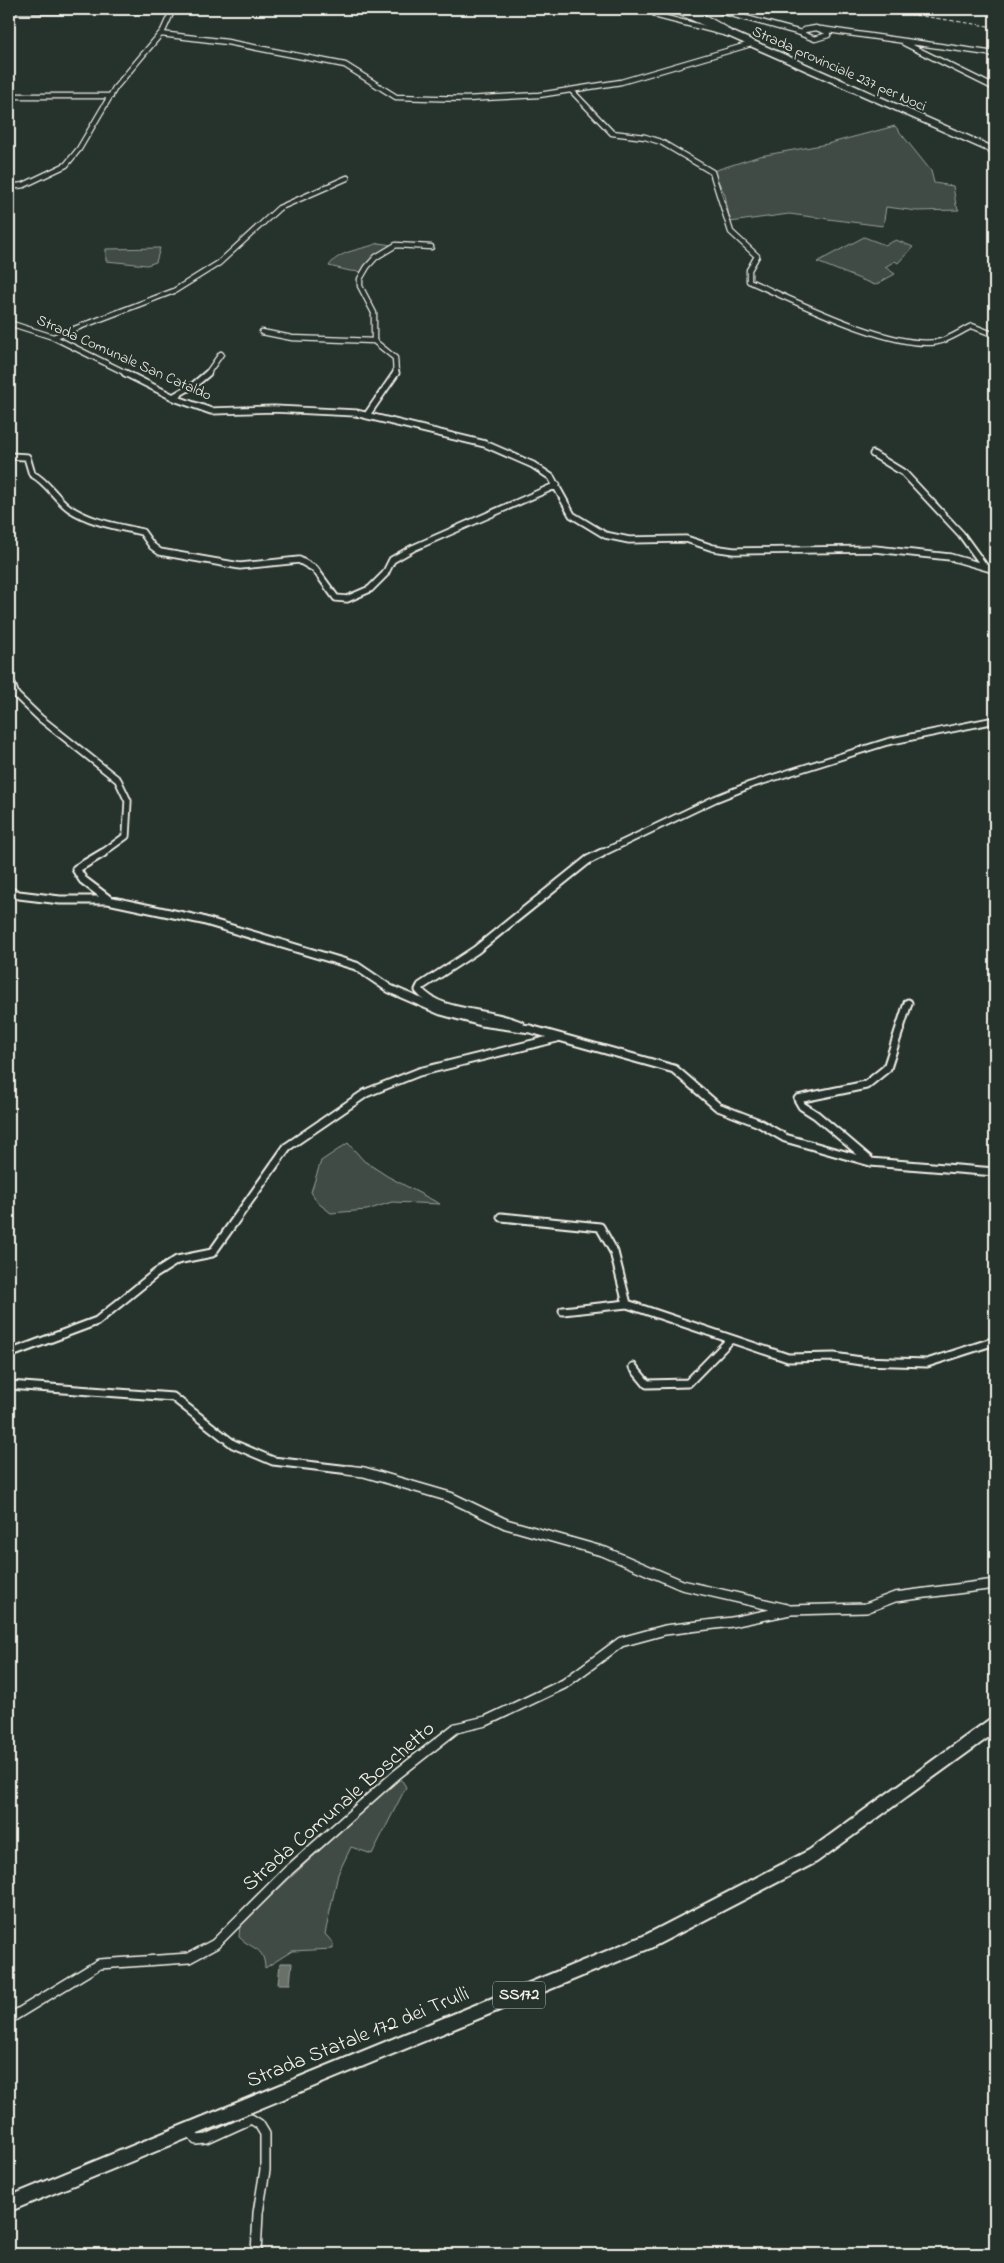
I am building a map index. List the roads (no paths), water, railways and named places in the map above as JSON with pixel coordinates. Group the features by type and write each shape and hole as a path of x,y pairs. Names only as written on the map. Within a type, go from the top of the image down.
{"main road":[{"name":"Strada provinciale 237 per Noci","path":"676,10 995,151"},
{"name":"Strada Statale 172 dei Trulli","path":"9,2204 647,1942 813,1856 995,1724"}],"street":[{"path":"648,9 664,17 730,35"},
{"path":"691,9 740,39"},
{"path":"713,9 787,28 810,38 849,33"},
{"path":"9,11 172,10 162,34 111,96 79,149 66,165 24,185 9,188"},
{"path":"664,17 674,16 676,10"},
{"path":"787,28 820,29 995,54"},
{"path":"801,33 808,29"},
{"path":"820,29 827,32 828,35"},
{"path":"162,34 227,42 345,65 396,97 466,98 539,95 572,91 621,82 751,44"},
{"path":"896,39 995,88"},
{"path":"572,91 612,133 645,137 661,142 712,172 732,232 758,256 749,270 749,281 847,323 907,342 938,342 972,326 995,334"},
{"path":"9,96 111,96"},
{"path":"53,337 174,291 219,263 280,208 347,178"},
{"path":"374,341 374,313 360,286 360,279 367,267 376,257 396,245 404,244 431,248"},
{"name":"Strada Comunale San Cataldo","path":"9,323 53,337 173,397 211,411 274,409 338,412 367,416 498,449 533,465 551,477 572,515 605,535 618,539 686,539 713,548 734,551 876,549 950,558 995,570"},
{"path":"262,332 292,338 374,341 395,358 397,371 367,416"},
{"path":"173,397 203,380 212,371 221,354"},
{"path":"873,454 894,466 907,477 961,534 985,567"},
{"path":"9,456 26,457 32,474 42,479 68,506 93,521 142,532 152,546 160,552 240,566 299,560 315,569 336,598 347,599 370,589 385,574 392,560 413,548 557,485"},
{"path":"9,676 16,695 40,718 118,780 128,801 126,836 110,849 76,869 83,880 108,900"},
{"path":"995,720 886,742 750,785 716,799 588,860 476,950 421,986 419,990 425,998 437,1004 510,1020 557,1038 674,1069 718,1107 759,1124 785,1138 870,1162 995,1172"},
{"path":"9,891 19,895 60,900 108,900 202,920 356,966 390,989 441,1012 481,1022 530,1029"},
{"path":"870,1162 816,1115 802,1106 798,1100 866,1085 887,1068 908,1003"},
{"path":"9,1354 96,1321 155,1274 177,1260 212,1253 287,1147 366,1093 419,1072 557,1038"},
{"path":"501,1217 600,1227 606,1232 627,1304"},
{"path":"563,1311 627,1304 788,1358 834,1357 861,1361 928,1363 995,1341"},
{"path":"633,1367 647,1384 688,1382 731,1339"},
{"path":"9,1385 173,1397 232,1444 273,1461 364,1472 450,1497 506,1524 605,1552 682,1585 790,1610"},
{"name":"Strada Comunale Boschetto","path":"9,2019 100,1964 189,1958 215,1944 289,1870 396,1775 456,1728 486,1721 564,1684 621,1642 665,1630 732,1622 790,1610 866,1608 895,1596 995,1584"},
{"path":"190,2130 196,2140 206,2139 251,2120 259,2124 265,2134 265,2170 258,2212 256,2254"}],"railway":[{"path":"874,9 995,27"}]}
